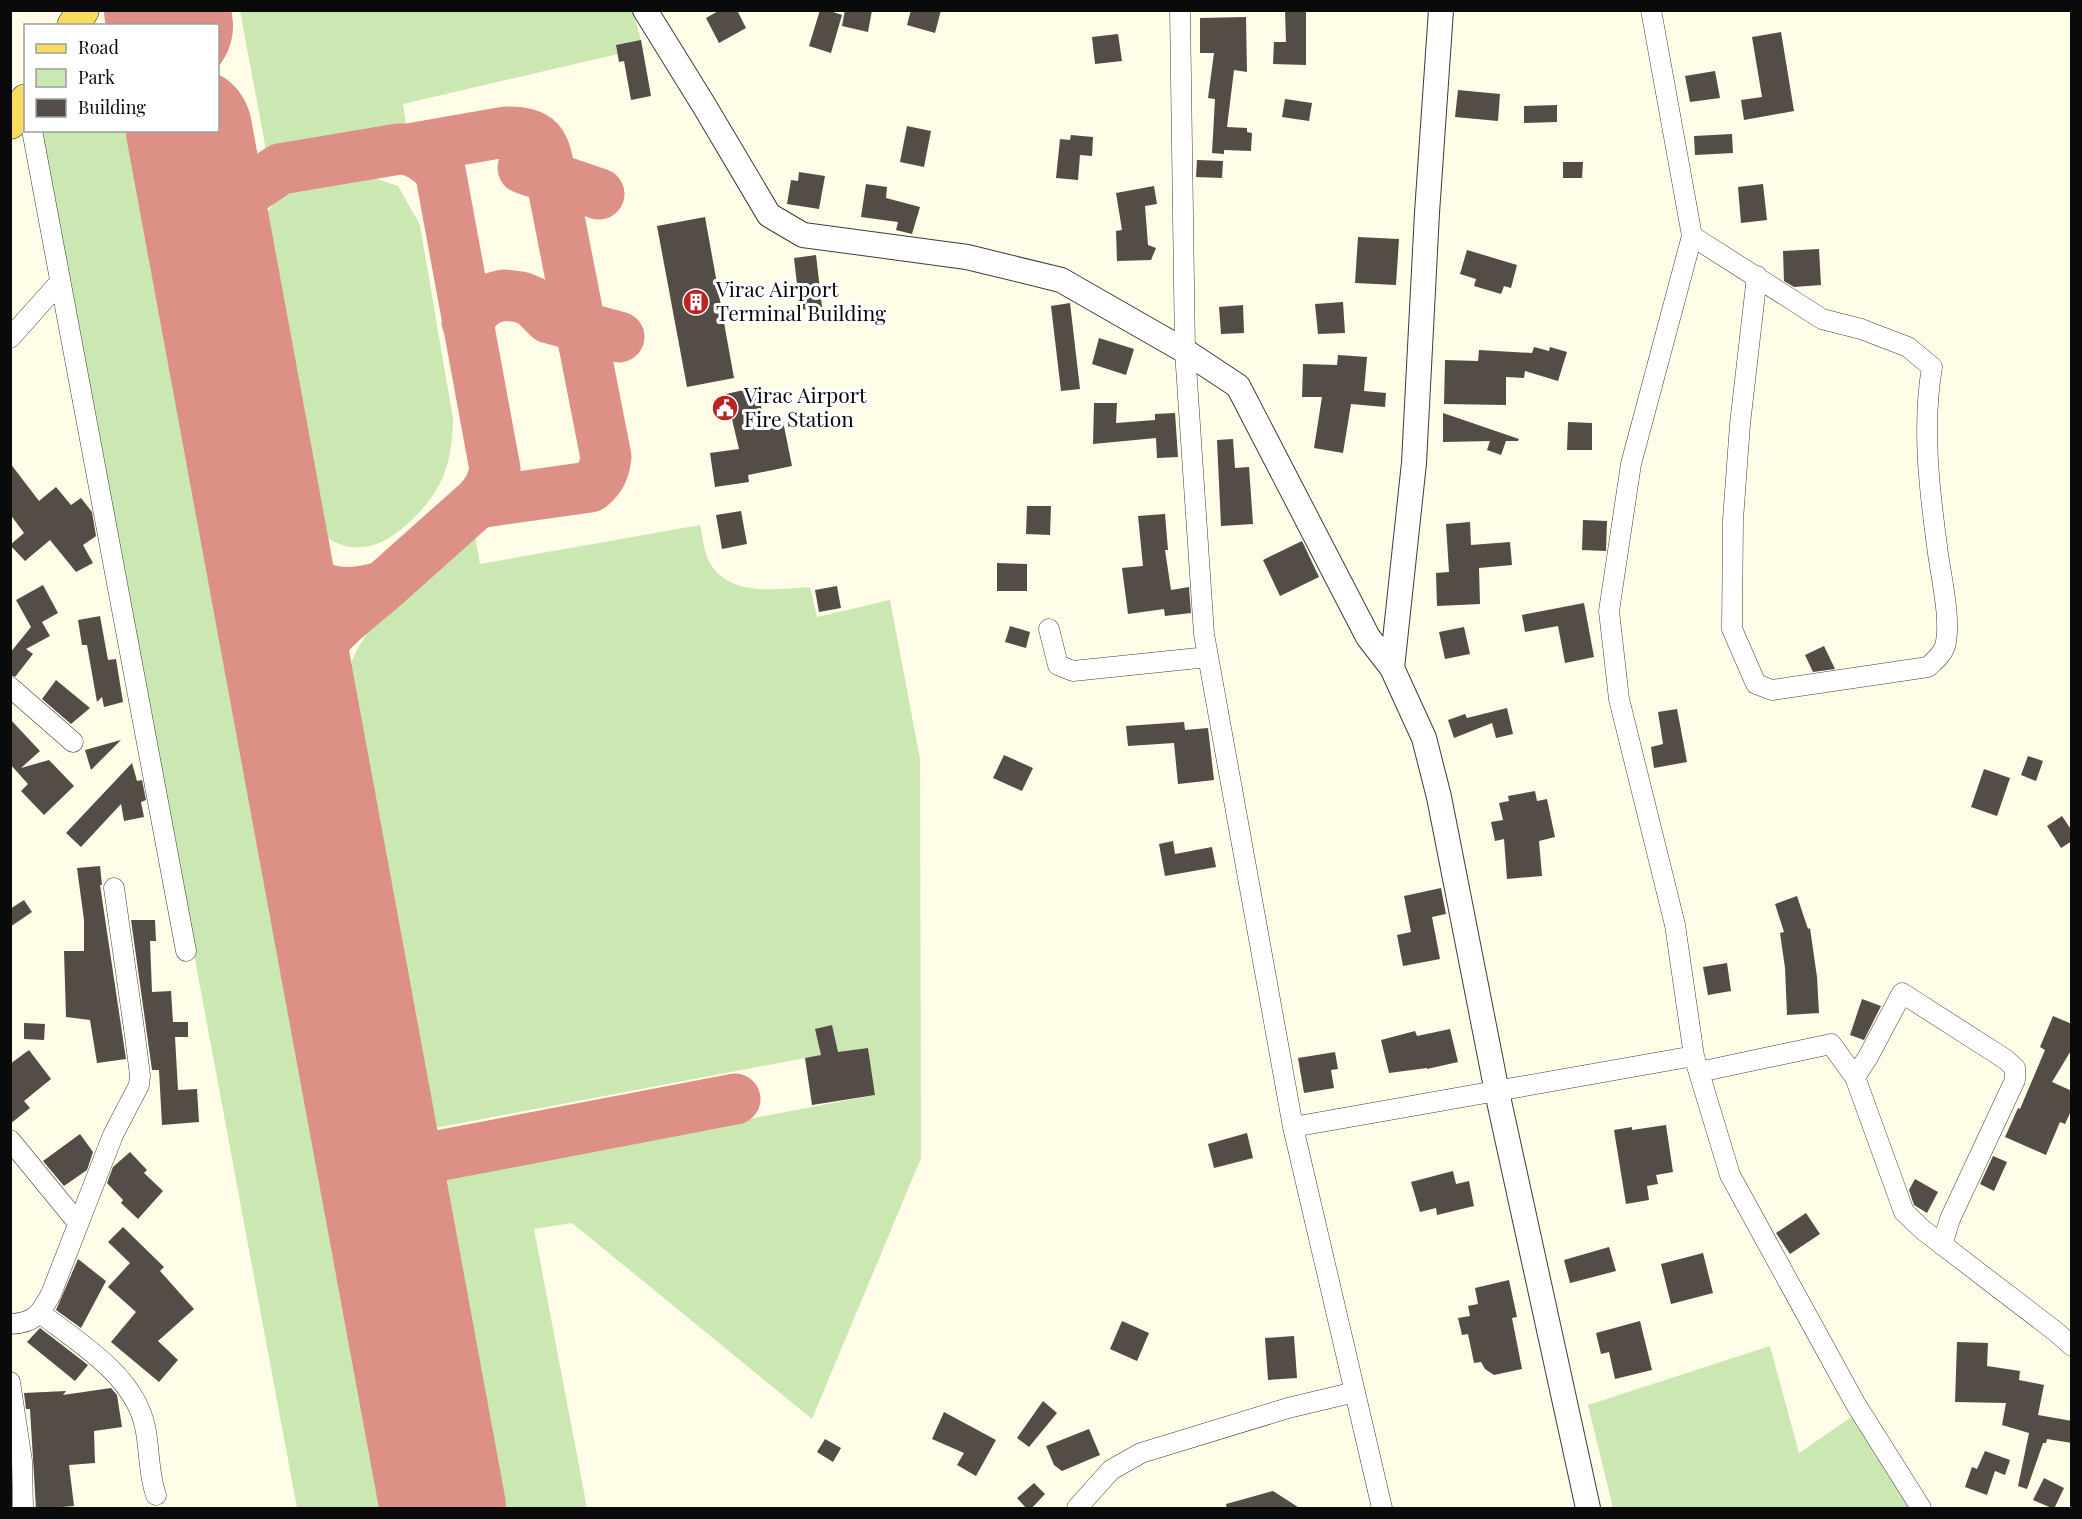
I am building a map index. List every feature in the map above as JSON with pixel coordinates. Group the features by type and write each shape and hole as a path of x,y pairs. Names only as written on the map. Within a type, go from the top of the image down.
{"main road":[{"path":"74,24 82,10"},
{"path":"10,123 24,103"}],"street":[{"path":"645,10 769,215 803,235 968,258 1061,280 1185,351 1238,386 1368,637 1392,668 1424,738 1439,797 1497,1092 1588,1509"},
{"path":"1180,10 1185,351 1204,634 1293,1127 1382,1509"},
{"path":"1392,668 1414,463 1427,213 1441,10"},
{"path":"1651,10 1692,236 1631,464 1609,611 1619,699 1675,925 1696,1064 1730,1175 1855,1403 1921,1509"},
{"path":"32,132 186,951"},
{"path":"1692,236 1756,276 1821,319 1861,329 1908,347 1932,367 1928,389 1928,456 1934,529 1947,618 1945,648 1928,667 1772,690 1756,684 1732,629 1733,520 1740,424 1756,276"},
{"path":"10,338 60,282"},
{"path":"1049,629 1058,665 1073,671 1208,657"},
{"path":"10,687 73,742"},
{"path":"10,1324 25,1323 40,1313 51,1294 113,1136 139,1085 140,1075 114,888"},
{"path":"1855,1077 1868,1058 1902,993 2005,1059 2015,1068 2015,1080 1953,1211 1942,1245"},
{"path":"1293,1127 1497,1092 1831,1044 1855,1077 1904,1212 1942,1245 2072,1346"},
{"path":"10,1140 78,1223"},
{"path":"40,1313 89,1351 125,1385 145,1426 150,1469 156,1495"},
{"path":"10,1382 22,1461 23,1509"},
{"path":"1077,1509 1111,1470 1140,1453 1288,1408 1355,1392"}],"green space":[{"path":"240,11 633,11 641,40 618,54 403,104 407,130 266,150"},
{"path":"41,132 135,132 139,157 155,153 399,1508 297,1508"},
{"path":"346,178 374,178 398,186 420,225 453,419 447,466 436,491 404,527 374,545 360,547 346,546 321,533 309,521 297,502 293,490 254,254 265,217 273,204 283,196 309,185"},
{"path":"700,525 707,556 720,575 743,587 756,589 810,587 817,617 890,600 920,759 921,1158 812,1419 572,1223 534,1229 587,1508 484,1508 422,1181 875,1095 868,1048 414,1132 340,720 344,684 350,664 368,632 475,536 480,564"},
{"path":"1770,1346 1799,1453 1860,1411 1918,1508 1613,1508 1588,1405"}],"building":[{"path":"720,10 737,10 746,28 719,43 706,18"},
{"path":"820,10 842,15 831,53 809,46"},
{"path":"845,10 872,10 868,32 842,26"},
{"path":"911,10 941,10 935,33 907,25"},
{"path":"1285,10 1306,10 1306,65 1273,64 1274,42 1286,42"},
{"path":"1246,17 1247,72 1234,70 1227,127 1247,128 1247,132 1252,133 1251,151 1224,150 1224,154 1212,153 1215,99 1208,98 1214,53 1200,53 1200,18"},
{"path":"1781,32 1794,111 1744,120 1741,100 1762,97 1752,37"},
{"path":"1118,34 1122,61 1095,64 1092,37"},
{"path":"641,40 651,96 631,100 624,61 619,62 616,45"},
{"path":"1715,71 1720,98 1690,102 1685,76"},
{"path":"1458,90 1500,94 1498,121 1455,117"},
{"path":"1285,99 1312,103 1309,121 1282,117"},
{"path":"1557,105 1557,122 1524,123 1524,106"},
{"path":"907,126 931,131 924,167 900,162"},
{"path":"1732,134 1733,153 1695,155 1694,136"},
{"path":"1071,135 1093,137 1092,156 1080,155 1078,180 1056,178 1060,139 1070,140"},
{"path":"1197,160 1223,161 1222,178 1196,177"},
{"path":"1563,162 1583,162 1582,178 1563,178"},
{"path":"799,172 825,176 819,209 787,204 791,180 798,181"},
{"path":"866,184 887,187 886,198 920,207 912,234 896,230 898,222 861,217"},
{"path":"1763,184 1767,220 1741,223 1738,187"},
{"path":"1154,186 1157,204 1145,206 1148,245 1156,248 1151,260 1117,261 1116,231 1122,230 1116,193"},
{"name":"Virac Airport Terminal Building","path":"705,217 734,378 687,387 657,226"},
{"path":"1358,237 1399,239 1396,285 1355,283"},
{"path":"1819,249 1821,285 1794,287 1784,281 1783,251"},
{"path":"1467,250 1517,265 1511,288 1504,286 1501,294 1474,286 1476,279 1460,274"},
{"path":"816,255 822,307 800,310 794,258"},
{"path":"1343,302 1345,333 1318,334 1315,304"},
{"path":"1070,303 1080,389 1061,391 1051,306"},
{"path":"1243,305 1244,333 1221,334 1219,307"},
{"path":"1099,338 1134,349 1126,375 1092,364"},
{"path":"1534,347 1549,351 1550,347 1567,352 1558,381 1525,371 1524,378 1506,377 1506,405 1444,404 1445,360 1478,361 1479,350 1532,353"},
{"path":"1338,355 1367,357 1364,391 1386,393 1385,407 1351,404 1343,453 1314,448 1322,397 1302,397 1303,364 1337,365"},
{"path":"757,387 765,424 783,421 792,466 748,475 749,482 715,487 710,453 739,449 726,394"},
{"path":"1094,403 1117,403 1116,423 1155,420 1155,414 1175,413 1178,457 1157,458 1156,438 1093,444"},
{"path":"1443,413 1519,439 1518,441 1506,441 1501,455 1487,450 1490,441 1443,442"},
{"path":"1568,422 1592,423 1592,450 1567,450"},
{"path":"1233,439 1235,468 1249,467 1253,524 1221,526 1217,440"},
{"path":"10,463 39,501 56,487 71,505 81,498 92,512 96,536 83,545 93,563 76,572 50,540 25,561 10,545 24,533 10,514"},
{"path":"1027,506 1051,506 1050,535 1026,534"},
{"path":"741,511 747,544 722,549 716,515"},
{"path":"1165,514 1168,550 1165,550 1171,590 1189,587 1191,613 1165,616 1164,609 1128,614 1122,568 1143,566 1138,516"},
{"path":"1583,520 1607,521 1606,551 1582,550"},
{"path":"1470,522 1471,545 1510,542 1512,565 1479,568 1480,604 1437,606 1436,573 1449,572 1446,524"},
{"path":"1302,541 1319,577 1280,596 1263,560"},
{"path":"997,563 1027,564 1027,591 997,591"},
{"path":"43,585 58,613 42,622 50,636 26,649 33,654 15,677 10,675 10,653 31,627 16,600"},
{"path":"837,586 841,608 819,612 815,590"},
{"path":"1584,603 1594,657 1565,663 1558,626 1525,632 1522,615"},
{"path":"100,616 108,660 116,659 123,702 104,707 102,697 97,702 87,645 82,645 78,620"},
{"path":"1010,626 1030,632 1026,648 1005,642"},
{"path":"1464,627 1470,654 1445,659 1439,632"},
{"path":"1824,646 1835,669 1813,672 1805,655"},
{"path":"56,680 90,708 71,724 42,699"},
{"path":"1507,708 1513,734 1496,738 1492,723 1454,738 1448,720 1465,714 1467,718"},
{"path":"1677,709 1687,762 1654,768 1651,747 1663,744 1658,712"},
{"path":"10,719 40,751 21,768 49,760 74,786 44,815 21,791 28,784 10,764"},
{"path":"1184,722 1185,730 1208,728 1214,780 1178,784 1174,743 1128,746 1126,726"},
{"path":"121,740 91,770 85,750"},
{"path":"1004,755 1033,768 1022,791 993,778"},
{"path":"2028,756 2043,761 2036,781 2021,775"},
{"path":"132,763 137,781 142,780 146,800 141,802 144,817 124,821 121,804 81,847 66,833"},
{"path":"1984,769 2010,778 1997,816 1971,807"},
{"path":"1535,791 1537,801 1547,799 1555,837 1539,841 1542,876 1507,879 1504,839 1495,841 1491,822 1503,820 1499,803 1509,801 1508,796"},
{"path":"2062,816 2072,831 2072,841 2061,848 2047,826"},
{"path":"1173,841 1175,854 1212,847 1216,867 1165,876 1159,844"},
{"path":"100,866 102,885 100,885 126,1059 97,1063 90,1020 66,1017 64,951 84,951 84,920 77,868"},
{"path":"1441,888 1446,914 1432,917 1440,959 1403,966 1397,935 1411,932 1404,896"},
{"path":"1797,896 1808,929 1810,928 1817,977 1819,1013 1787,1015 1785,968 1780,933 1784,932 1775,904"},
{"path":"24,900 32,912 10,927 10,909"},
{"path":"131,920 155,920 156,941 150,941 152,992 171,991 173,1022 188,1022 188,1037 175,1037 178,1090 197,1089 199,1122 162,1125 159,1070 152,1070"},
{"path":"1727,963 1731,991 1708,995 1703,967"},
{"path":"1862,999 1881,1006 1864,1040 1850,1035"},
{"path":"2053,1016 2072,1024 2072,1049 2052,1082 2072,1091 2072,1109 2065,1124 2060,1122 2046,1155 2005,1137 2018,1108 2020,1109 2045,1050 2040,1047"},
{"path":"24,1023 45,1024 44,1040 24,1039"},
{"path":"832,1025 838,1052 868,1048 875,1095 812,1105 805,1058 821,1055 815,1029"},
{"path":"1450,1029 1458,1062 1427,1069 1389,1073 1381,1040 1415,1031 1417,1036"},
{"path":"29,1050 51,1079 24,1101 30,1108 10,1124 10,1064"},
{"path":"1335,1052 1338,1069 1331,1070 1334,1088 1304,1093 1298,1058"},
{"path":"1666,1125 1673,1172 1656,1175 1658,1184 1647,1186 1649,1200 1626,1204 1614,1130"},
{"path":"1247,1133 1253,1158 1214,1168 1208,1144"},
{"path":"80,1134 93,1152 87,1170 64,1186 43,1161"},
{"path":"130,1152 147,1170 144,1173 163,1191 138,1219 121,1203 123,1200 107,1183 113,1167"},
{"path":"1993,1156 2007,1162 1994,1191 1980,1184"},
{"path":"1453,1171 1456,1184 1469,1181 1474,1206 1437,1215 1436,1208 1420,1212 1411,1182"},
{"path":"1915,1179 1938,1192 1927,1213 1914,1205 1909,1190"},
{"path":"1806,1213 1820,1234 1790,1254 1776,1233"},
{"path":"123,1227 164,1267 160,1271 194,1309 158,1341 178,1360 159,1382 111,1342 136,1312 108,1287 130,1263 108,1242"},
{"path":"1609,1247 1616,1271 1570,1283 1564,1260"},
{"path":"1703,1253 1713,1293 1671,1304 1661,1264"},
{"path":"78,1259 106,1281 81,1328 56,1310"},
{"path":"1509,1280 1517,1317 1512,1318 1522,1369 1494,1375 1485,1369 1481,1362 1474,1363 1468,1334 1462,1335 1458,1318 1470,1316 1468,1306 1478,1304 1475,1288"},
{"path":"1122,1321 1149,1333 1137,1361 1110,1349"},
{"path":"1640,1321 1652,1370 1615,1379 1609,1352 1601,1354 1596,1333"},
{"path":"40,1328 88,1365 75,1381 27,1342"},
{"path":"1294,1336 1297,1378 1268,1380 1265,1338"},
{"path":"1957,1342 1988,1343 1987,1366 2020,1371 2019,1380 2044,1385 2038,1415 2072,1421 2072,1443 2047,1439 2046,1443 2043,1443 2027,1489 2018,1486 2029,1433 2002,1425 2006,1403 1955,1402"},
{"path":"111,1388 117,1395 122,1427 94,1431 95,1463 69,1465 74,1506 36,1509 30,1409 26,1409 24,1393 66,1391 63,1395"},
{"path":"1043,1401 1057,1413 1029,1447 1017,1438"},
{"path":"944,1412 996,1440 976,1476 957,1465 964,1453 932,1439"},
{"path":"1089,1429 1100,1455 1062,1471 1054,1465 1046,1446"},
{"path":"825,1439 841,1448 833,1462 817,1452"},
{"path":"1985,1451 2010,1460 2005,1475 1995,1471 1987,1495 1965,1487 1972,1467 1977,1469"},
{"path":"2044,1478 2064,1488 2054,1509 2033,1500"},
{"path":"1034,1483 1045,1494 1031,1509 1027,1509 1017,1498"},
{"path":"1273,1491 1301,1509 1227,1509 1226,1504"}],"taxiway":[{"path":"408,149 505,132 527,134 540,142 549,165 606,457 601,474 590,487 477,503"},
{"path":"205,220 280,169 405,149 416,153 440,170 495,469 489,488 477,503 384,586 348,593 319,587 292,571 266,547"},
{"path":"523,168 599,194"},
{"path":"467,322 479,306 489,299 504,295 521,297 533,302 549,318 619,337"},
{"path":"295,709 305,669 314,653 339,625 384,586"},
{"path":"380,1167 735,1099"}],"runway":[{"path":"167,10 170,24"},
{"path":"189,132 443,1508"}],"place":[{"name":"Virac Airport Terminal Building","path":"696,302"},
{"name":"Virac Airport Fire Station","path":"725,408"}]}
